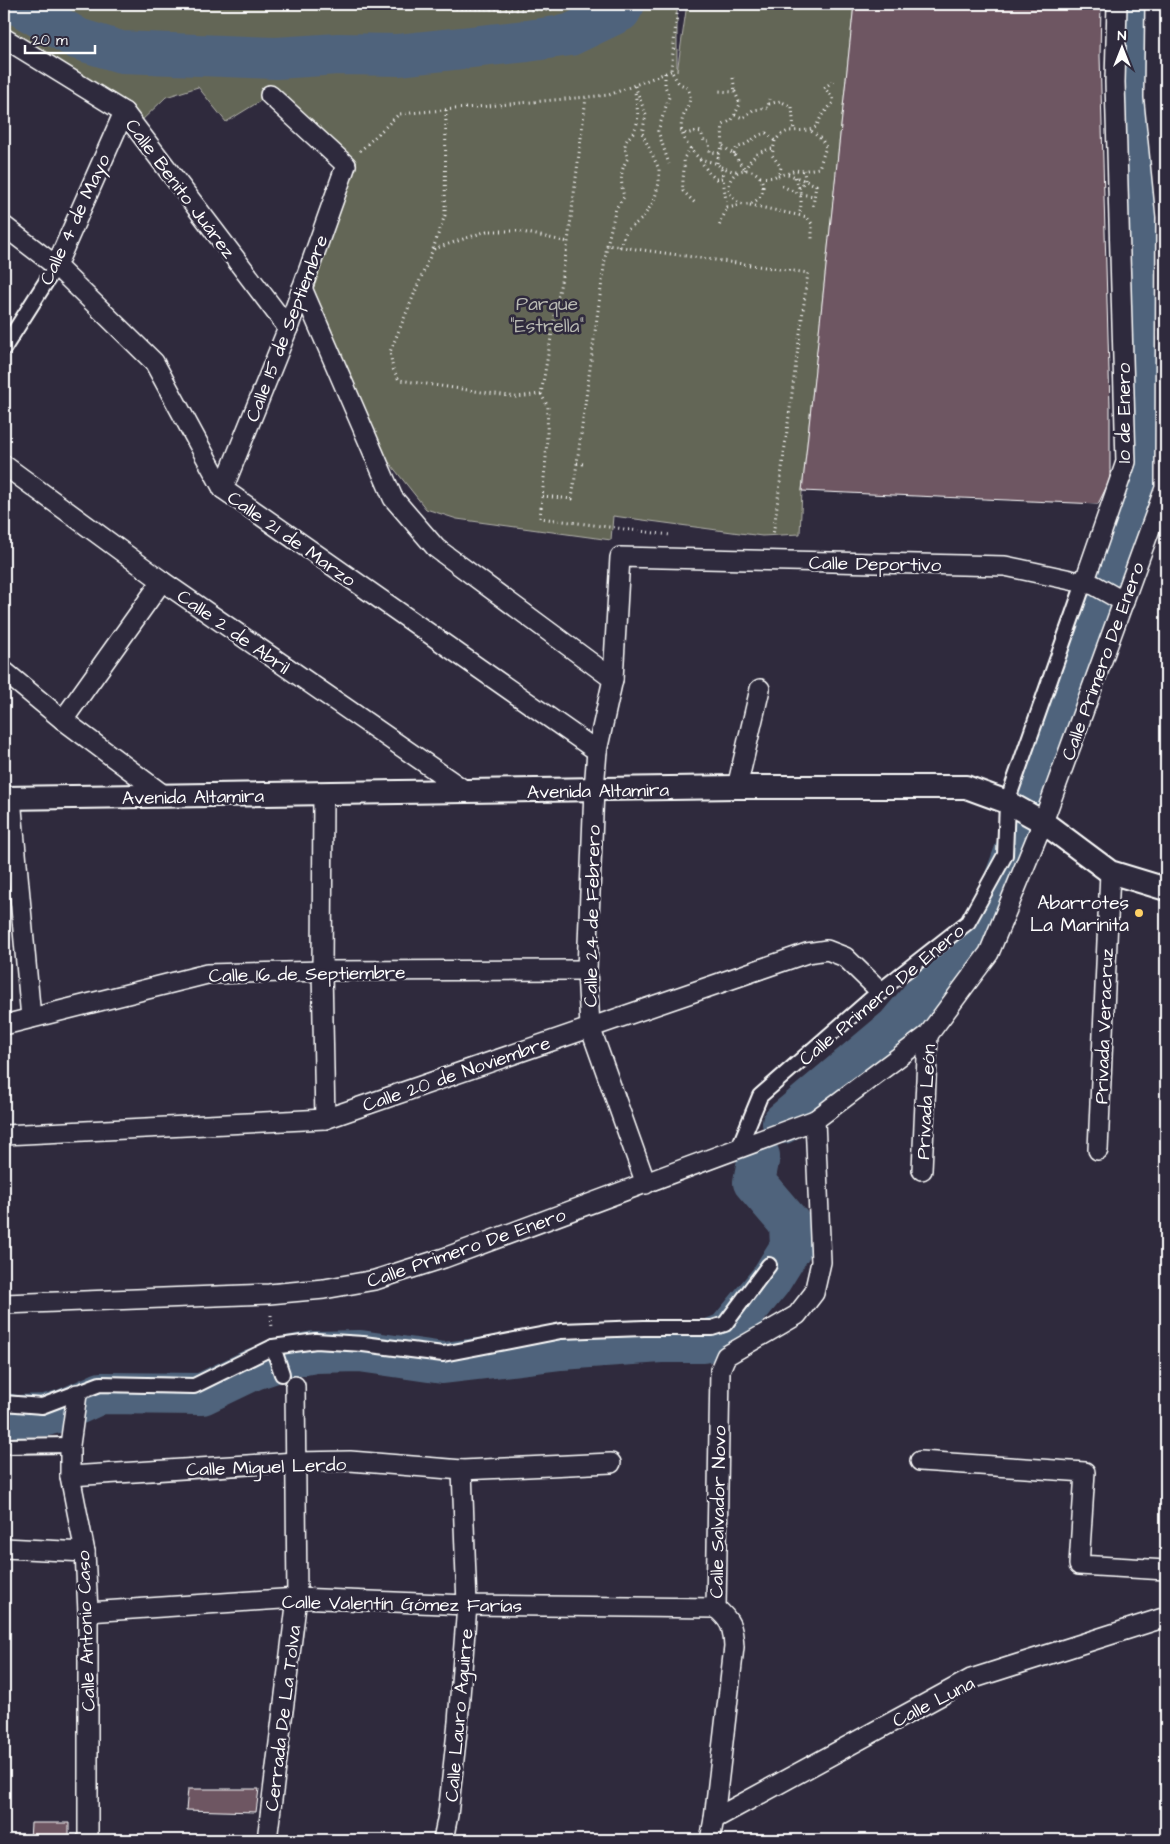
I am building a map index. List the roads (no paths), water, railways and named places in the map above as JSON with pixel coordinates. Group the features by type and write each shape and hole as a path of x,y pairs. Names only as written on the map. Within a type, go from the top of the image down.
{"street":[{"name":"1o de Enero","path":"1007,802 1089,584 1126,462 1116,82 1117,4"},
{"name":"Calle Primero De Enero","path":"4,1304 269,1294 324,1289 375,1280 444,1258 815,1120 928,1034 989,953 1043,822 1121,600 1165,488 1166,217 1155,4"},
{"name":"Calle Benito Juárez","path":"4,38 124,112 288,328"},
{"name":"Calle 15 de Septiembre","path":"223,489 288,328 346,165 270,95"},
{"name":"Calle 4 de Mayo","path":"4,348 56,266 124,112"},
{"name":"Calle 21 de Marzo","path":"4,226 56,266 154,362 223,489 597,751"},
{"path":"302,288 394,498 436,548 613,679"},
{"name":"Calle 2 de Abril","path":"4,465 162,581 466,792"},
{"name":"Calle Deportivo","path":"620,557 1006,566 1089,584 1121,600"},
{"name":"Calle 24 de Febrero","path":"620,557 613,679 597,751 587,970 590,1027 646,1184"},
{"path":"63,720 162,581"},
{"path":"4,671 63,720 165,796"},
{"path":"738,787 760,689"},
{"name":"Avenida Altamira","path":"7,798 738,787 966,787 1007,802 1043,822 1110,872 1166,888"},
{"path":"323,794 322,971 325,1119"},
{"path":"7,798 31,1018"},
{"name":"Calle Primero De Enero","path":"739,1147 760,1096 880,991 968,922 1006,855 1007,802"},
{"name":"Privada Veracruz","path":"1098,1150 1110,872"},
{"name":"Calle 20 de Noviembre","path":"4,1135 325,1119 807,953 827,950 845,957 880,991"},
{"name":"Calle 16 de Septiembre","path":"4,1025 207,974 322,971 587,970"},
{"name":"Privada León","path":"922,1170 928,1034"},
{"name":"Calle Salvador Novo","path":"710,1840 734,1647 733,1632 728,1618 716,1608 720,1370 726,1356 797,1316 814,1292 821,1262 815,1120"},
{"path":"4,1403 42,1406 100,1384 194,1386 274,1347 316,1341 363,1344 442,1354 561,1331 712,1328 725,1324 769,1265"},
{"name":"Cerrada De La Tolva","path":"268,1840 297,1598 296,1462 289,1380 274,1347"},
{"name":"Calle Antonio Caso","path":"77,1394 70,1445 70,1476 85,1552 88,1612 88,1840"},
{"path":"4,1446 70,1445"},
{"name":"Calle Miguel Lerdo","path":"70,1476 296,1462 350,1461 462,1470 611,1463"},
{"path":"920,1461 1085,1472 1079,1565 1166,1570"},
{"name":"Calle Lauro Aguirre","path":"443,1840 448,1815 458,1722 467,1605 462,1470"},
{"path":"4,1548 85,1552"},
{"name":"Calle Valentín Gómez Farías","path":"88,1612 297,1598 467,1605 716,1608"},
{"name":"Calle Luna","path":"714,1819 971,1679 1166,1617"}],"waterway":[{"path":"18,4 78,39 121,52 276,58 338,54 398,55 570,35 620,11 624,4"},
{"path":"783,1123 897,1027 993,912 1021,836 1029,791 1106,591 1155,476 1139,101 1140,4"},
{"path":"4,1414 17,1416 46,1415 64,1410 101,1393 202,1394 254,1369 293,1356 315,1352 360,1351 443,1363 561,1349 661,1342 704,1342 727,1333 770,1281 791,1247 790,1224 754,1182 759,1156"}],"place":[{"name":"Abarrotes La Marinita","path":"1139,913"}],"park label":[{"name":"Parque \"Estrella\"","path":"547,314"}]}
